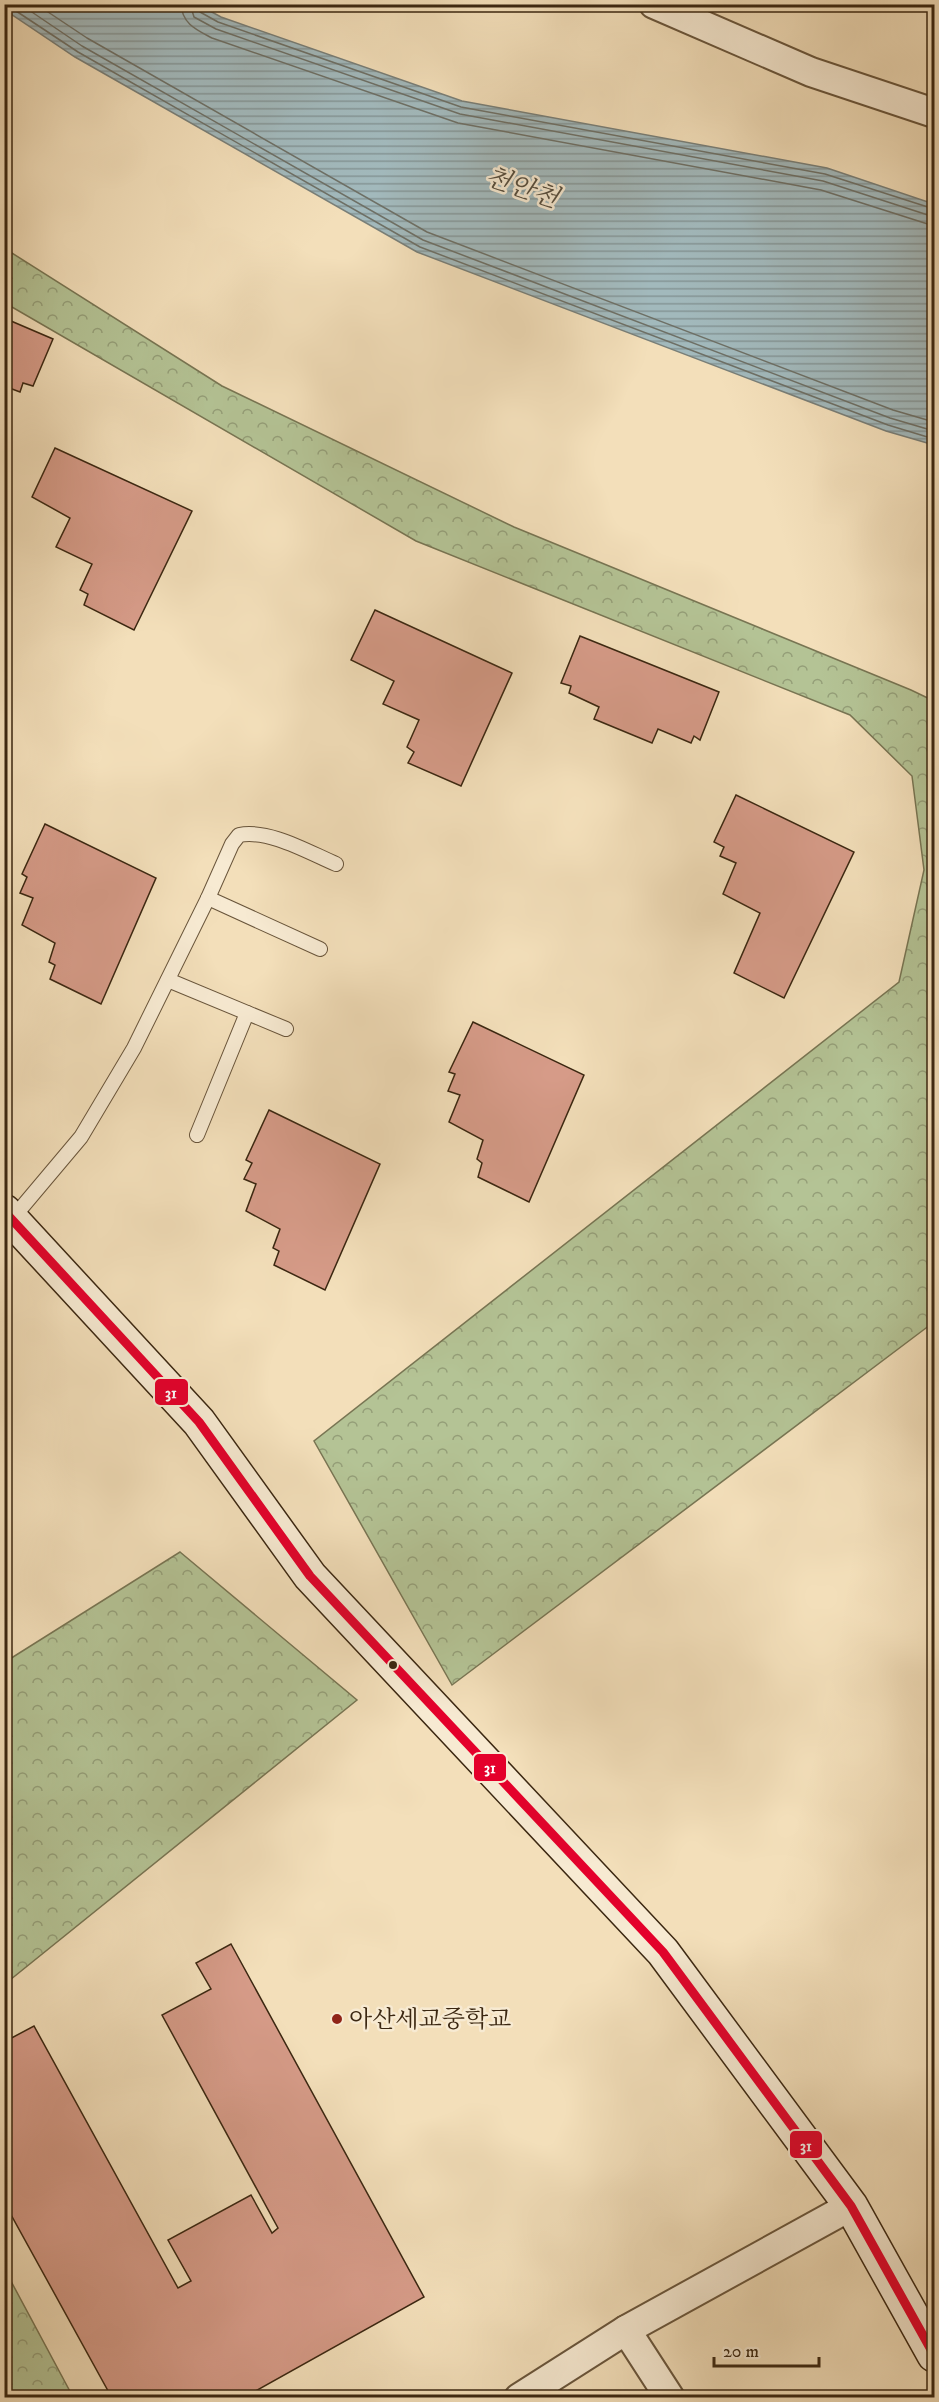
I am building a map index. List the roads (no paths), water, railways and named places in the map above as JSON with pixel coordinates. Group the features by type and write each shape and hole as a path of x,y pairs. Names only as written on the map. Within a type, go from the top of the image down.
{"street":[{"path":"654,4 811,72 934,113"},
{"path":"8,1215 199,1422 310,1576 663,1952 851,2206 934,2355"},
{"path":"519,2397 626,2330 851,2206"},
{"path":"626,2330 669,2397"}],"lane":[{"path":"8,1215 81,1137 134,1048 232,844 239,835 251,832 266,835 336,864"},
{"path":"208,898 320,949"},
{"path":"168,980 286,1029"},
{"path":"197,1135 247,1013"}],"water":[{"name":"천안천","path":"4,5 199,5 221,17 462,101 827,168 934,204 934,445 886,431 417,252 75,57 5,10"}],"place":[{"name":"아산세교중학교","path":"337,2019"}]}
